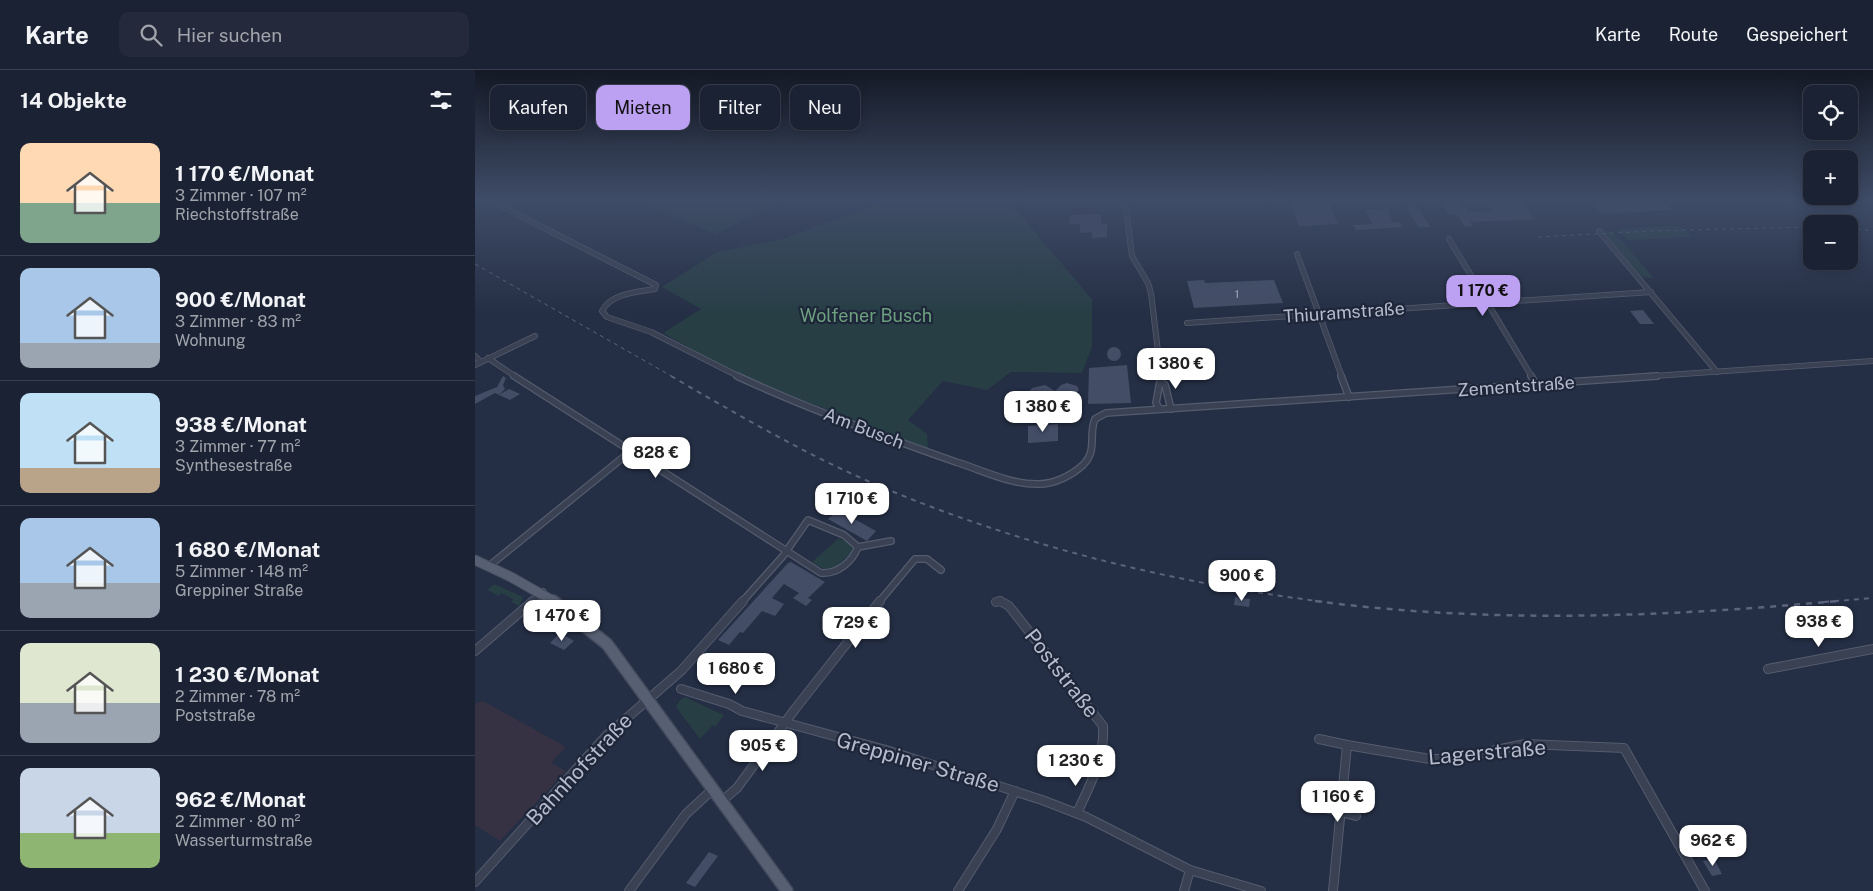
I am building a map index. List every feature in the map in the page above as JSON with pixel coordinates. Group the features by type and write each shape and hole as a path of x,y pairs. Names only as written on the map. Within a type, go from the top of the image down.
{"main road":[{"path":"475,560 543,592 572,612 607,644 649,699 787,891"}],"street":[{"name":"Am Busch","path":"568,239 655,284 657,288 613,300 604,305 602,311 607,316 656,334 685,351 761,387 879,435 990,473 1036,485 1055,481 1087,461 1093,451 1092,425 1096,416 1106,413 1159,408"},
{"path":"1130,239 1132,256 1150,290 1161,382 1156,403 1159,408"},
{"path":"1449,239 1536,384"},
{"path":"1606,239 1717,372"},
{"path":"1297,254 1349,397"},
{"name":"Thiuramstraße","path":"1187,322 1651,292"},
{"path":"475,365 535,336"},
{"path":"475,356 481,362"},
{"path":"488,358 603,436 826,574 837,570 856,553 858,547 891,541"},
{"name":"Zementstraße","path":"1159,408 1171,409 1873,362"},
{"path":"1161,382 1165,385 1171,409"},
{"path":"489,566 631,452"},
{"name":"Bahnhofstraße","path":"475,882 606,736 681,670 788,551 808,520 844,536 856,543 858,547"},
{"path":"723,801 737,788 784,724 911,562 922,557 941,570"},
{"path":"475,651 543,592"},
{"name":"Poststraße","path":"996,602 1004,602 1009,606 1103,726 1104,733 1097,770 1077,813"},
{"path":"1768,669 1873,649"},
{"name":"Greppiner Straße","path":"681,689 784,724 886,750 1015,790 1077,813 1190,870 1261,891"},
{"name":"Lagerstraße","path":"1319,739 1430,759 1453,758 1525,744 1624,748 1705,891"},
{"path":"1333,891 1347,745"},
{"path":"629,891 686,814 713,789"},
{"path":"958,891 997,829 1015,790"},
{"path":"1325,808 1355,816"},
{"path":"1184,891 1190,870"}],"shaded area":[{"path":"483,701 566,747 551,763 566,771 500,841 475,825 475,704"}],"green space":[{"name":"Wolfener Busch","path":"780,239 1041,239 1092,299 1092,347 1082,373 1011,372 987,390 943,381 908,420 927,434 928,449 735,373 663,333 701,309 662,287 717,252"},
{"path":"1610,239 1620,239 1626,245 1653,278 1642,277"},
{"path":"839,538 852,545 853,551 834,569 825,570 812,562"},
{"path":"494,584 523,597 519,606 511,602 513,599 501,593 498,596 487,590"},
{"path":"685,697 724,715 715,727 713,725 700,739 676,707 680,700"}],"building":[{"path":"1204,280 1205,283 1274,280 1283,303 1194,308 1187,281"},
{"path":"1643,310 1654,324 1640,324 1630,311"},
{"path":"1111,347 1117,347 1121,354 1117,361 1111,361 1107,357 1107,351"},
{"path":"1127,365 1131,403 1088,404 1089,368"},
{"path":"503,376 506,378 503,385 505,389 499,395 495,393 475,404 475,396 497,387"},
{"path":"1067,383 1077,386 1079,390 1073,397 1065,398 1054,393 1048,397 1049,406 1031,407 1029,392 1032,388 1045,385 1055,391 1061,385"},
{"path":"509,389 520,394 510,400 499,395"},
{"path":"1058,424 1058,441 1028,443 1028,426"},
{"path":"838,510 876,531 867,541 828,519"},
{"path":"791,562 825,582 808,598 812,600 806,606 793,598 799,593 784,584 772,598 784,604 775,616 762,611 743,633 740,632 729,645 718,640 788,563"},
{"path":"1235,597 1250,599 1249,607 1234,605"},
{"path":"560,633 574,641 564,650 550,643"},
{"path":"709,852 718,856 695,887 686,883"},
{"path":"1714,859 1722,874 1712,876 1703,861"}],"railway":[{"path":"475,264 673,377"},
{"path":"671,376 749,421 856,476 937,509 991,528 1046,545 1156,573 1268,594 1325,602"},
{"path":"1824,602 1873,598"},
{"path":"1315,601 1446,613 1577,616 1707,611 1838,601"}]}
